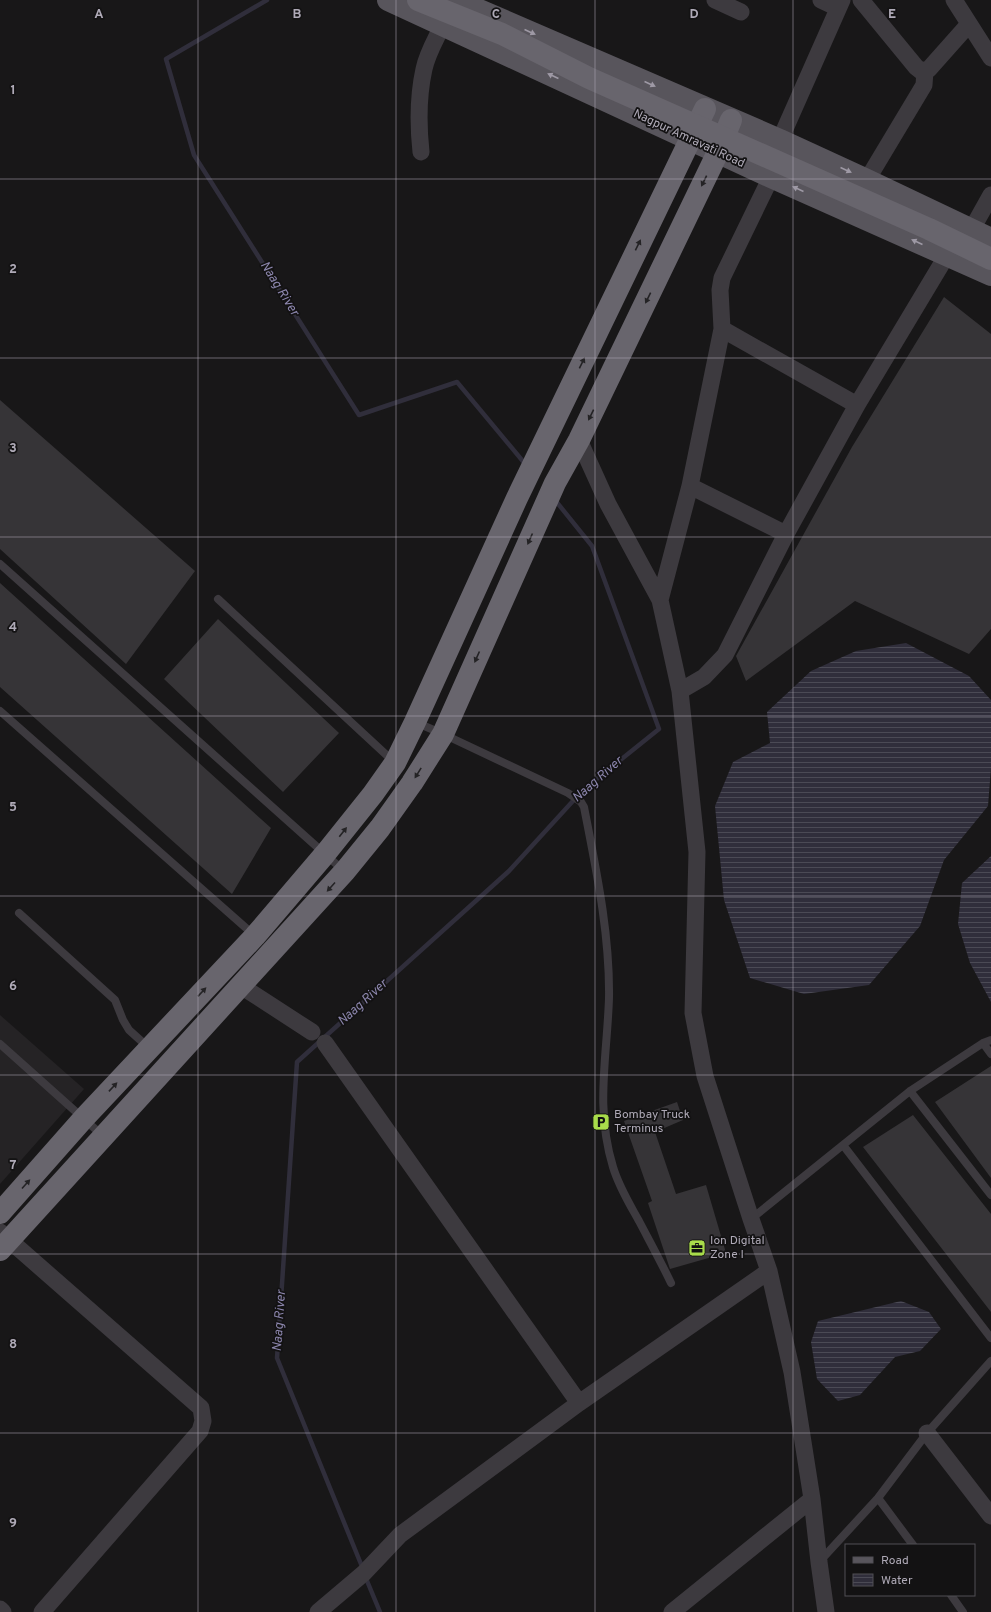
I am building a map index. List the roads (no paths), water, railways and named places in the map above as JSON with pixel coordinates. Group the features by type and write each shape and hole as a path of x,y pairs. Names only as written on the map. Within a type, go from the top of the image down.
{"highway":[{"path":"418,0 502,34 588,78 929,229 991,259"},
{"path":"0,1213 84,1118 255,936 326,854 395,763 530,470 705,109"},
{"path":"3,1241 104,1136 345,871 380,828 412,783 443,734 555,483 579,440 718,152 731,120"}],"main road":[{"name":"Nagpur Amravati Road","path":"388,0 771,177 991,275"},
{"path":"456,0 705,109 780,140 991,239"}],"street":[{"path":"714,0 741,12"},
{"path":"780,140 840,4 820,0"},
{"path":"861,0 916,68 921,71 929,69 969,24"},
{"path":"954,0 991,58"},
{"path":"421,152 418,127 424,67 442,26"},
{"path":"867,180 919,94 924,84 925,71"},
{"path":"660,600 690,486 722,329 720,290 722,278 771,177"},
{"path":"972,229 991,195"},
{"path":"680,691 704,677 725,655 786,534 857,405 947,255"},
{"path":"722,329 857,405"},
{"path":"579,440 608,504 660,600 680,691 697,852 693,1013 705,1076 769,1271 792,1372 812,1499 818,1562 826,1612"},
{"path":"690,486 786,534"},
{"path":"241,986 318,1038 579,1403"},
{"path":"3,1241 201,1408 203,1421 200,1431 42,1612"},
{"path":"318,1612 364,1573 400,1535 579,1403 769,1271"},
{"path":"927,1433 991,1516"},
{"path":"672,1612 812,1499"}],"lane":[{"path":"0,564 345,871"},
{"path":"218,599 395,763"},
{"path":"0,711 255,936"},
{"path":"415,722 572,795 581,802 584,807 597,878 608,955 609,998 602,1103 608,1144 613,1167 624,1197 660,1259 671,1283"},
{"path":"19,913 115,1000 123,1020 129,1030 150,1048"},
{"path":"751,1219 910,1091 987,1042 991,1054"},
{"path":"0,1044 104,1136"},
{"path":"910,1091 991,1195"},
{"path":"844,1145 991,1338"},
{"path":"818,1562 878,1498 927,1433 991,1361"},
{"path":"878,1498 912,1544"},
{"path":"952,1596 963,1612"}],"water":[{"path":"906,643 969,676 991,700 991,768 988,806 944,860 920,926 869,985 804,994 750,978 724,900 715,806 733,762 770,743 767,712 811,671 856,651"},
{"path":"991,856 991,1002 970,963 958,924 962,883"},
{"path":"901,1301 929,1312 941,1329 920,1351 895,1357 860,1395 838,1401 817,1379 811,1342 818,1321"}],"waterway":[{"name":"Naag River","path":"267,0 166,59 194,155 359,415 457,382 526,465"},
{"name":"Naag River","path":"363,1569 277,1358 297,1062 509,871 583,790 659,729 592,546 555,500"},
{"name":"Naag River","path":"365,1576 380,1612"}],"place":[{"name":"Bombay Truck Terminus","path":"601,1122"},
{"name":"Ion Digital Zone I","path":"697,1248"}]}
